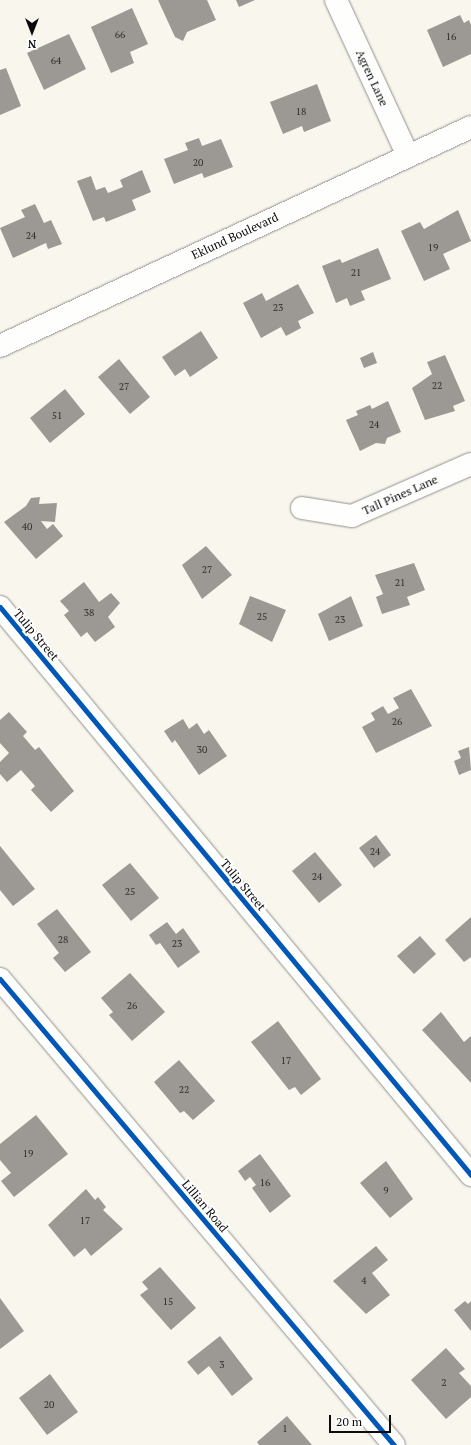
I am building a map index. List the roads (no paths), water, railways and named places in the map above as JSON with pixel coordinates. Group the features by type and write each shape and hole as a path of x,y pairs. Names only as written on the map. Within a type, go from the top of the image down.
{"street":[{"name":"Agren Lane","path":"336,0 408,156"},
{"name":"Eklund Boulevard","path":"0,346 471,128"},
{"name":"Tall Pines Lane","path":"302,508 352,516 471,464"},
{"name":"Tulip Street","path":"0,608 471,1175"},
{"name":"Lillian Road","path":"0,979 394,1445"}]}
